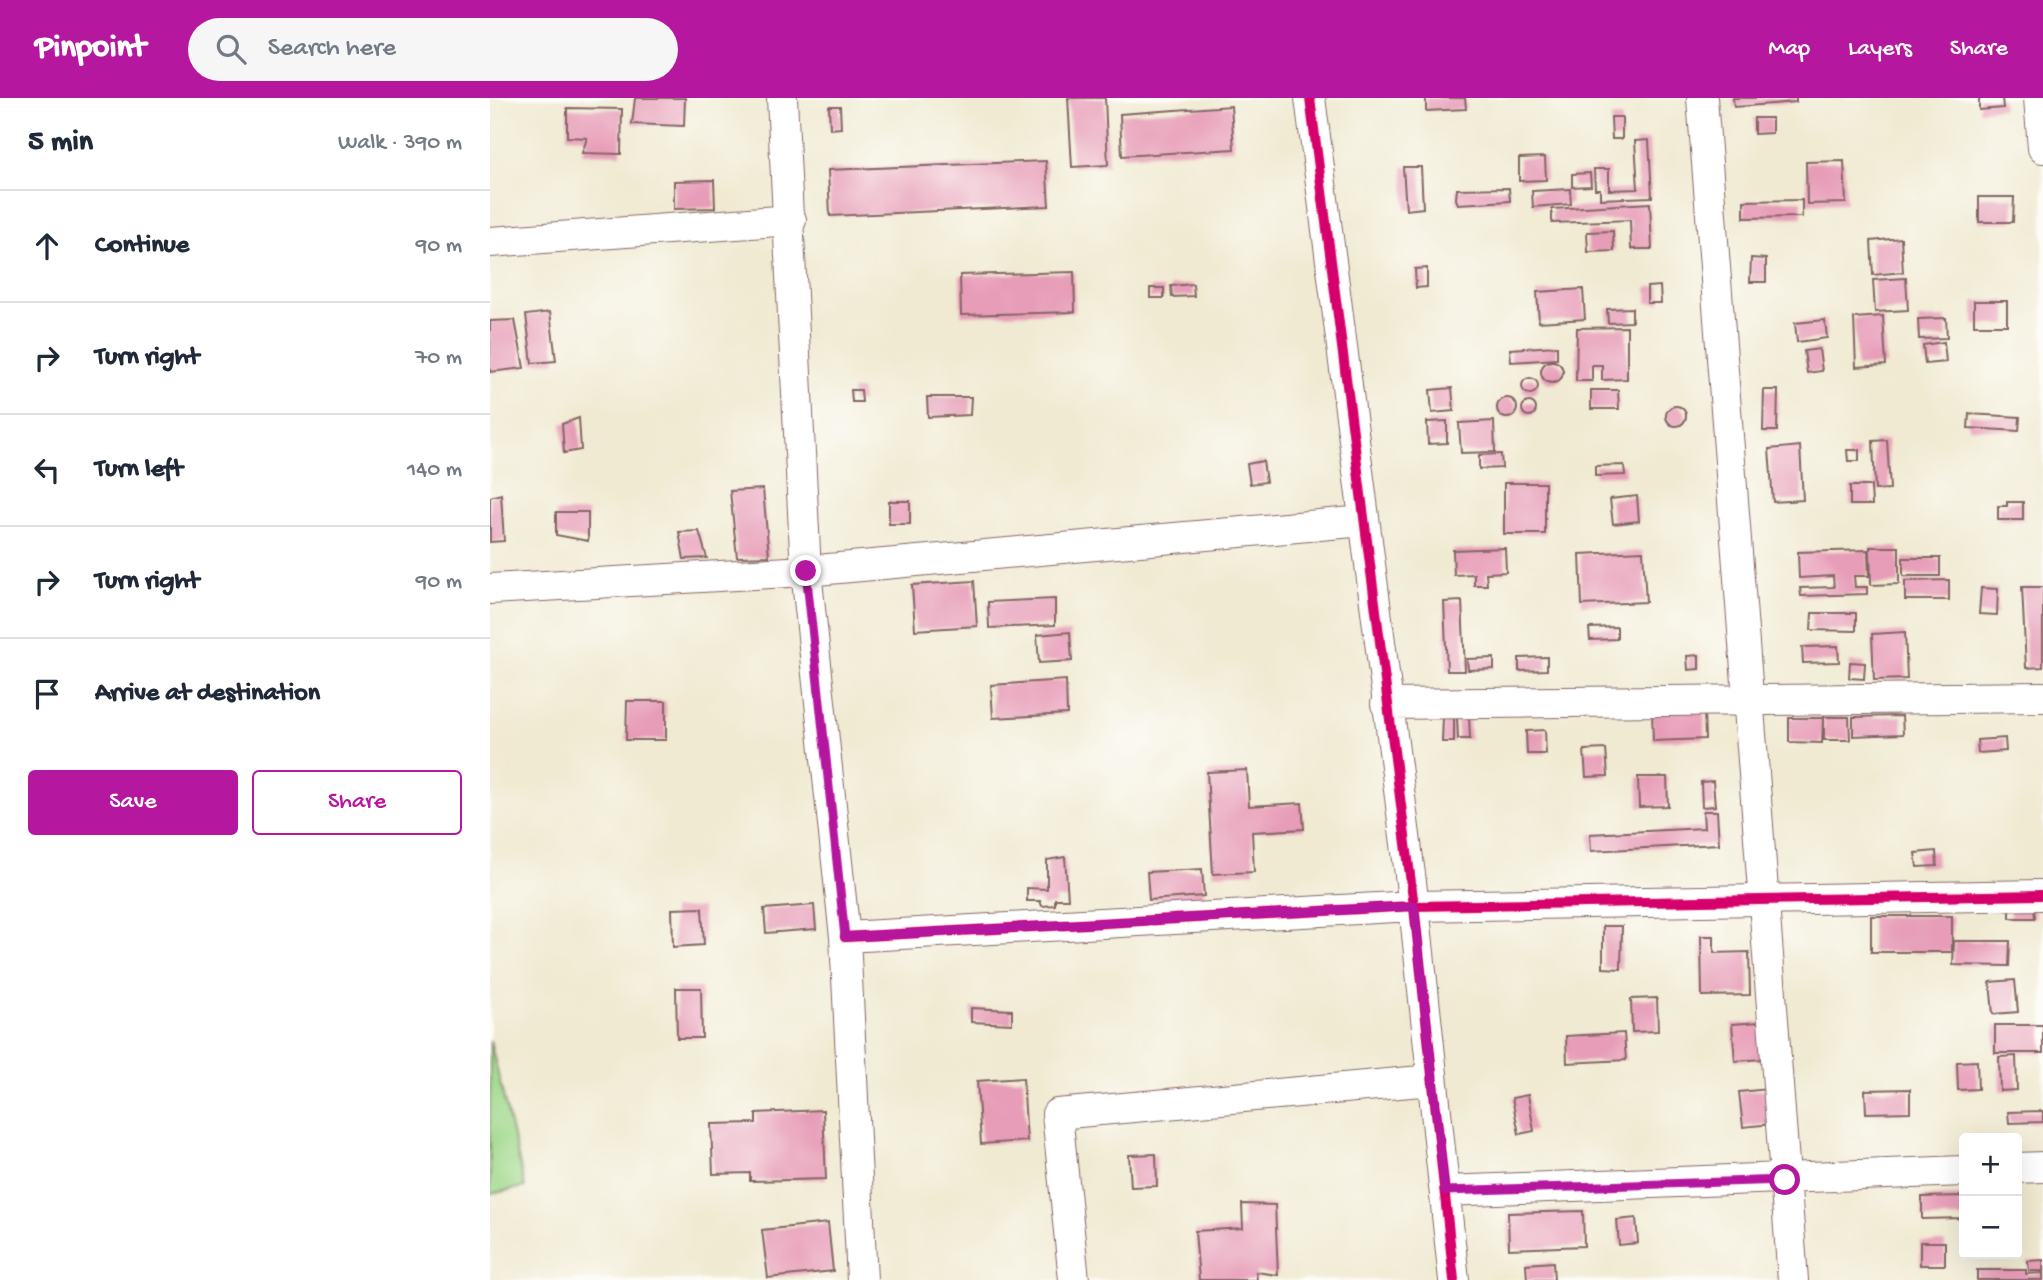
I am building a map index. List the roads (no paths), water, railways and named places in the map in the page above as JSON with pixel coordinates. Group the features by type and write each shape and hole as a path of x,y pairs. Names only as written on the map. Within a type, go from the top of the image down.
{"street":[{"path":"782,98 791,220 806,571 845,937 862,1280"},
{"path":"1310,98 1385,704 1414,906 1454,1280"},
{"path":"1702,98 1794,1280"},
{"path":"2039,98 2043,148"},
{"path":"490,242 791,220"},
{"path":"490,589 806,571 1364,521"},
{"path":"1385,704 2043,697"},
{"path":"845,937 1414,906 2043,895"},
{"path":"1074,1280 1057,1114 1432,1080"},
{"path":"2022,1168 2043,1167"},
{"path":"1445,1191 1959,1171"}]}
